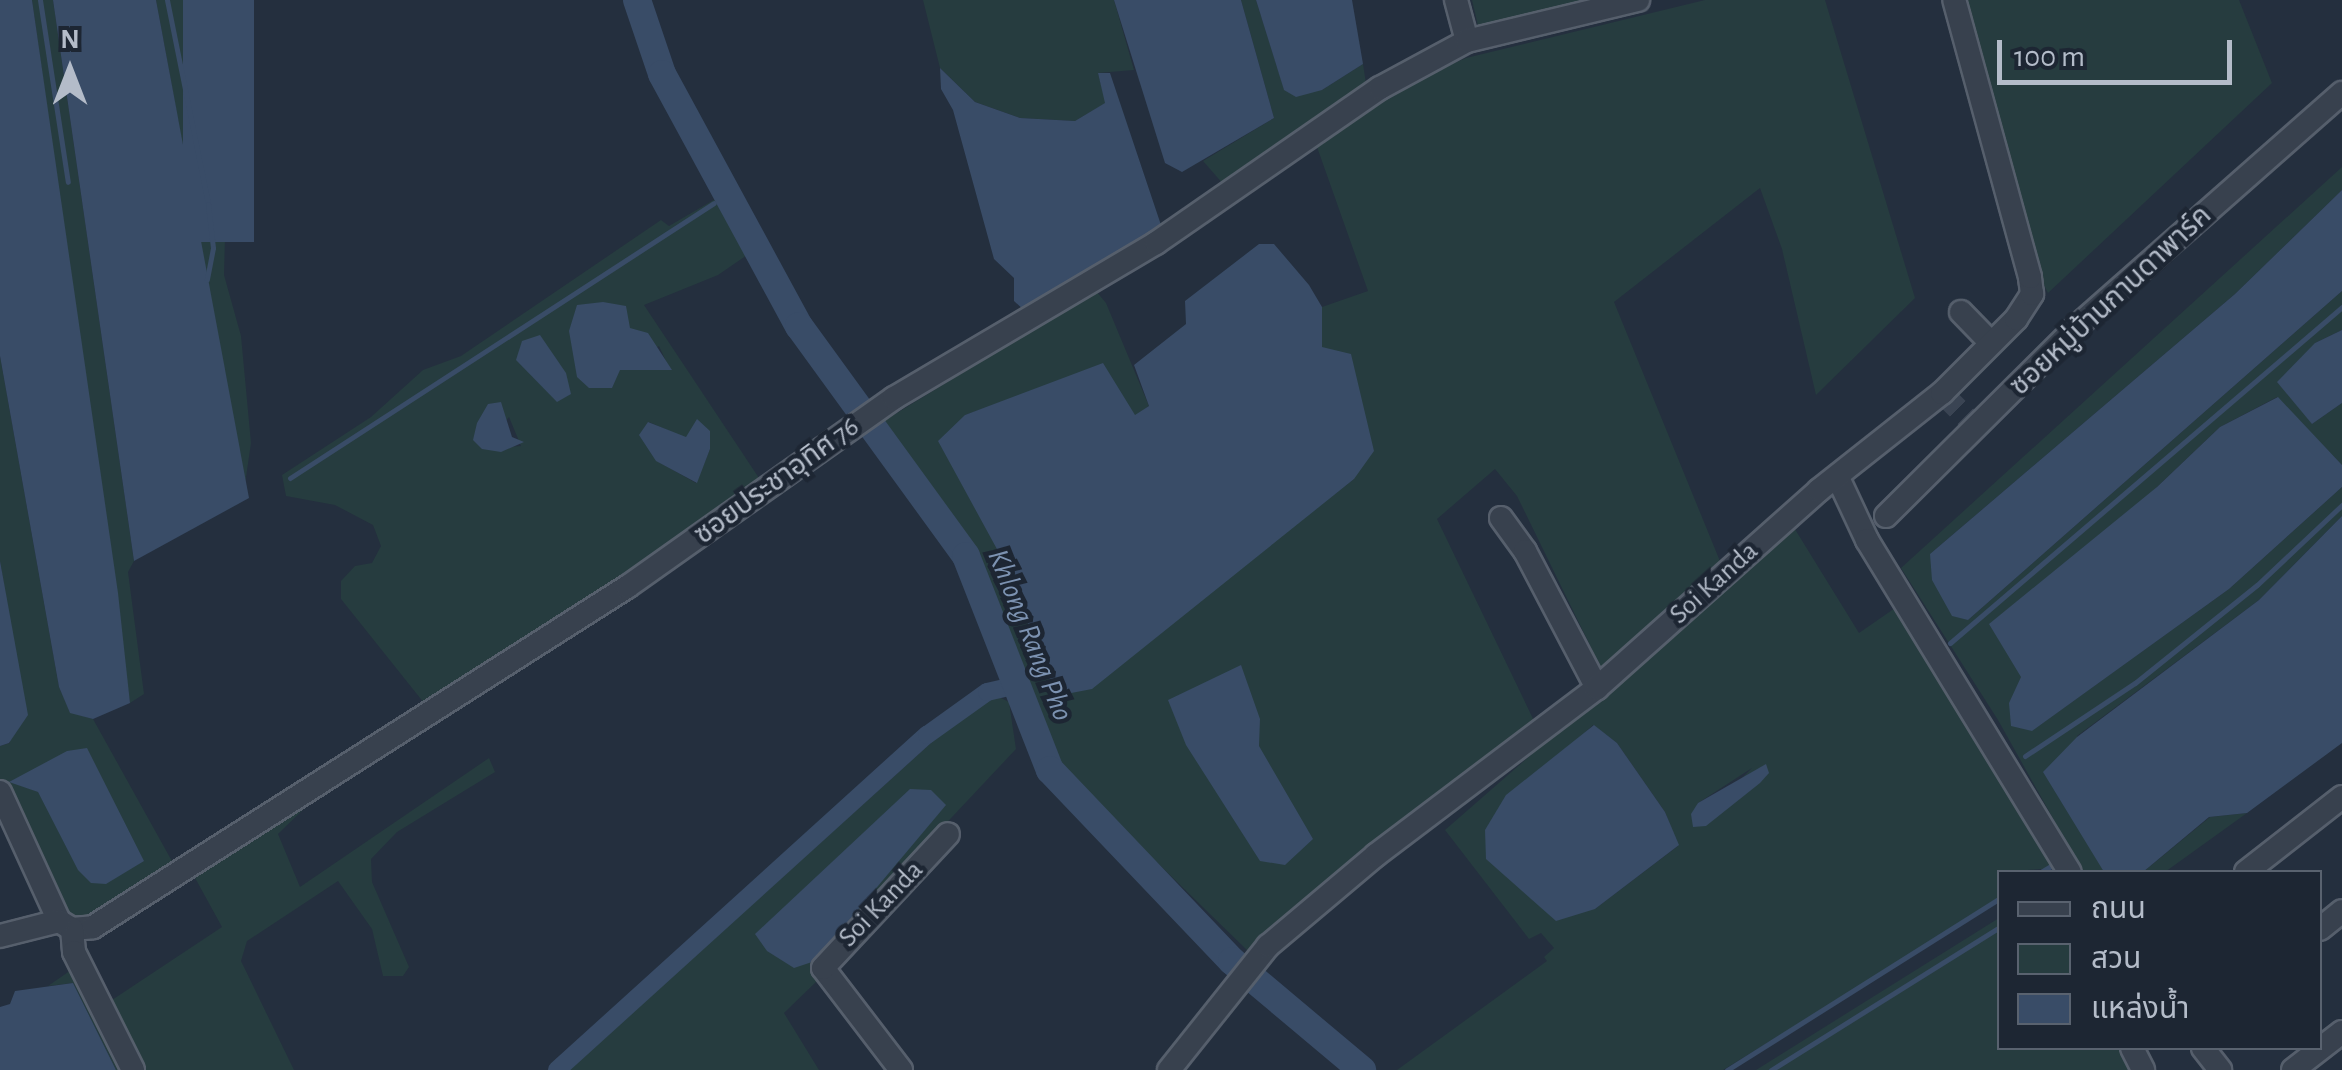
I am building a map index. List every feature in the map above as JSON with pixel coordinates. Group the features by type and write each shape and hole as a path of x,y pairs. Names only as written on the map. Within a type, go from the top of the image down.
{"street":[{"path":"1456,0 1468,41"},
{"name":"ซอยประชาอุทิศ 76","path":"0,936 66,924 93,927 628,587 894,398 1110,272 1380,88 1468,41 1638,0"},
{"name":"Soi Kanda","path":"1169,1070 1234,982 1268,946 1597,688 1991,344 2032,294 1954,0"},
{"name":"ซอยหมู่บ้านกานดาพาร์ค","path":"1886,516 2074,330 2342,94"},
{"path":"1961,312 1991,344"},
{"path":"1838,478 1867,540 2069,870"},
{"path":"1501,518 1525,551 1597,688"},
{"path":"0,792 133,1070"},
{"path":"2249,870 2342,796"},
{"name":"Soi Kanda","path":"901,1070 823,968 948,834"},
{"path":"2322,927 2342,910"},
{"path":"2322,1048 2342,1032"},
{"path":"2205,1050 2220,1070"},
{"path":"2293,1070 2319,1050"}],"green space":[{"path":"32,0 53,0 134,561 128,572 144,694 130,703"},
{"path":"156,0 183,0 225,238 224,275 241,336 251,443 245,484"},
{"path":"923,0 1114,0 1134,70 1098,73 1106,103 1075,121 1020,118 975,102 940,68"},
{"path":"1241,0 1256,0 1284,89 1322,90 1363,64 1367,90 1224,185 1203,161 1274,118"},
{"path":"1472,0 1608,0 1479,30"},
{"path":"1705,0 1825,0 1915,298 1816,395 1782,249 1760,188 1614,302 1722,566 1602,670 1517,496 1495,469 1437,519 1537,727 1251,954 1059,767 973,554 879,424 1096,291 1106,303 1149,406 1135,416 1032,393 965,415 1004,562 1051,683 1193,605 1354,479 1322,347 1322,307 1368,291 1317,147 1399,87 1466,58"},
{"path":"1966,0 2239,0 2272,83 2048,293 2036,269"},
{"path":"2342,167 2342,190 2235,294 1930,554 1968,620 2342,291 2342,330 2315,343 2312,424 2342,403 2342,465 2277,397 2220,427 2157,487 2009,703 2033,730 2229,589 2342,487 2342,516 2259,600 2077,736 2091,847 2103,870 2082,870 1998,720 1901,568"},
{"path":"717,198 750,253 718,275 644,305 761,481 686,537 424,703 341,599 341,581 355,566 372,563 381,546 373,525 335,505 286,496 282,475 371,417 423,370 461,356 661,220 669,226","holes":["659,346 670,370 620,370","509,417 521,446 482,449","649,422 710,449 696,483 657,461"]},
{"path":"0,356 59,687 70,712 93,719 173,863 125,898 78,921 67,915 0,780 0,746 10,743 8,610 0,561","holes":["87,748 51,814 38,792 11,781"]},
{"path":"1793,526 1859,633 1898,606 2054,868 1997,870 1997,902 1723,1070 1397,1070 1547,961 1544,957 1554,948 1541,933 1529,939 1445,830","holes":["1593,725 1617,743 1665,812 1678,846 1595,909 1567,749","1752,768 1693,827 1698,803"]},
{"path":"995,695 1009,702 1016,749 875,899 817,981 784,1013 819,1070 569,1070 963,714"},
{"path":"489,758 495,772 397,832 371,859 372,882 409,967 403,976 383,976 372,929 338,881 247,941 241,961 294,1070 140,1070 112,1000 222,927 194,876 311,802 278,834 300,887"},
{"path":"2247,813 2168,870 2145,870 2210,817"},
{"path":"1997,919 1997,1050 2124,1050 2133,1070 1756,1070"},
{"path":"74,968 126,1070 116,1070 73,983 48,986"}],"water":[{"path":"0,0 32,0 118,593 130,703 93,719 70,713 59,687 0,356"},
{"path":"53,0 156,0 249,498 134,561"},
{"path":"183,0 254,0 254,242 183,242"},
{"path":"1114,0 1241,0 1274,118 1182,172 1165,163"},
{"path":"1256,0 1352,0 1363,64 1322,90 1296,97 1284,90"},
{"path":"940,68 975,102 1020,118 1075,121 1105,103 1098,73 1110,73 1162,228 1026,312 1014,301 1014,278 994,259 953,110 941,89"},
{"path":"2342,190 2342,291 1968,620 1952,616 1932,580 1930,554 2235,294"},
{"path":"1259,244 1274,244 1309,285 1322,307 1322,347 1351,354 1374,451 1354,479 1092,689 1066,694 1051,683 1004,562 938,441 965,415 1103,363 1135,415 1149,406 1134,365 1186,324 1185,301"},
{"path":"603,302 626,306 630,328 648,333 672,370 620,370 612,388 589,388 577,377 569,331 577,305"},
{"path":"2342,330 2342,403 2312,424 2277,382 2315,343"},
{"path":"540,335 566,373 571,394 557,402 516,360 522,341"},
{"path":"2278,397 2342,465 2342,487 2229,589 2032,731 2011,726 2009,703 2021,677 1989,624 2157,487 2220,427"},
{"path":"501,402 512,437 524,442 501,452 482,449 473,440 477,423 488,404"},
{"path":"697,419 710,431 710,449 697,483 656,461 639,435 648,422 686,437"},
{"path":"2342,516 2342,743 2247,813 2209,817 2145,870 2103,870 2043,772 2077,737 2259,600"},
{"path":"0,561 28,715 9,743 0,746"},
{"path":"1241,665 1260,719 1259,746 1313,839 1285,865 1260,861 1186,745 1168,700"},
{"path":"1594,725 1617,743 1665,812 1679,845 1595,909 1556,921 1486,859 1485,830 1506,795"},
{"path":"87,748 144,861 106,884 91,883 78,870 38,792 9,782 67,751"},
{"path":"1766,764 1769,773 1760,783 1706,826 1693,827 1691,814 1698,803"},
{"path":"910,789 931,790 946,805 815,961 794,968 767,951 755,934"},
{"path":"73,983 116,1070 0,1070 0,1007 10,1004 15,991"}],"waterway":[{"path":"40,0 68,182"},
{"path":"167,0 208,204 213,248 207,279"},
{"name":"Khlong Rang Pho","path":"637,0 662,74 799,326 966,556 1050,770 1232,961 1362,1070"},
{"path":"290,478 714,203"},
{"path":"1950,643 2342,307"},
{"path":"2025,756 2135,683 2257,585 2342,505"},
{"path":"557,1070 927,735 987,692 1014,686"},
{"path":"2044,870 2056,863"},
{"path":"1727,1070 1997,900"},
{"path":"1771,1070 1997,929"}],"tunnel":[{"path":"1942,393 1977,428"}]}
